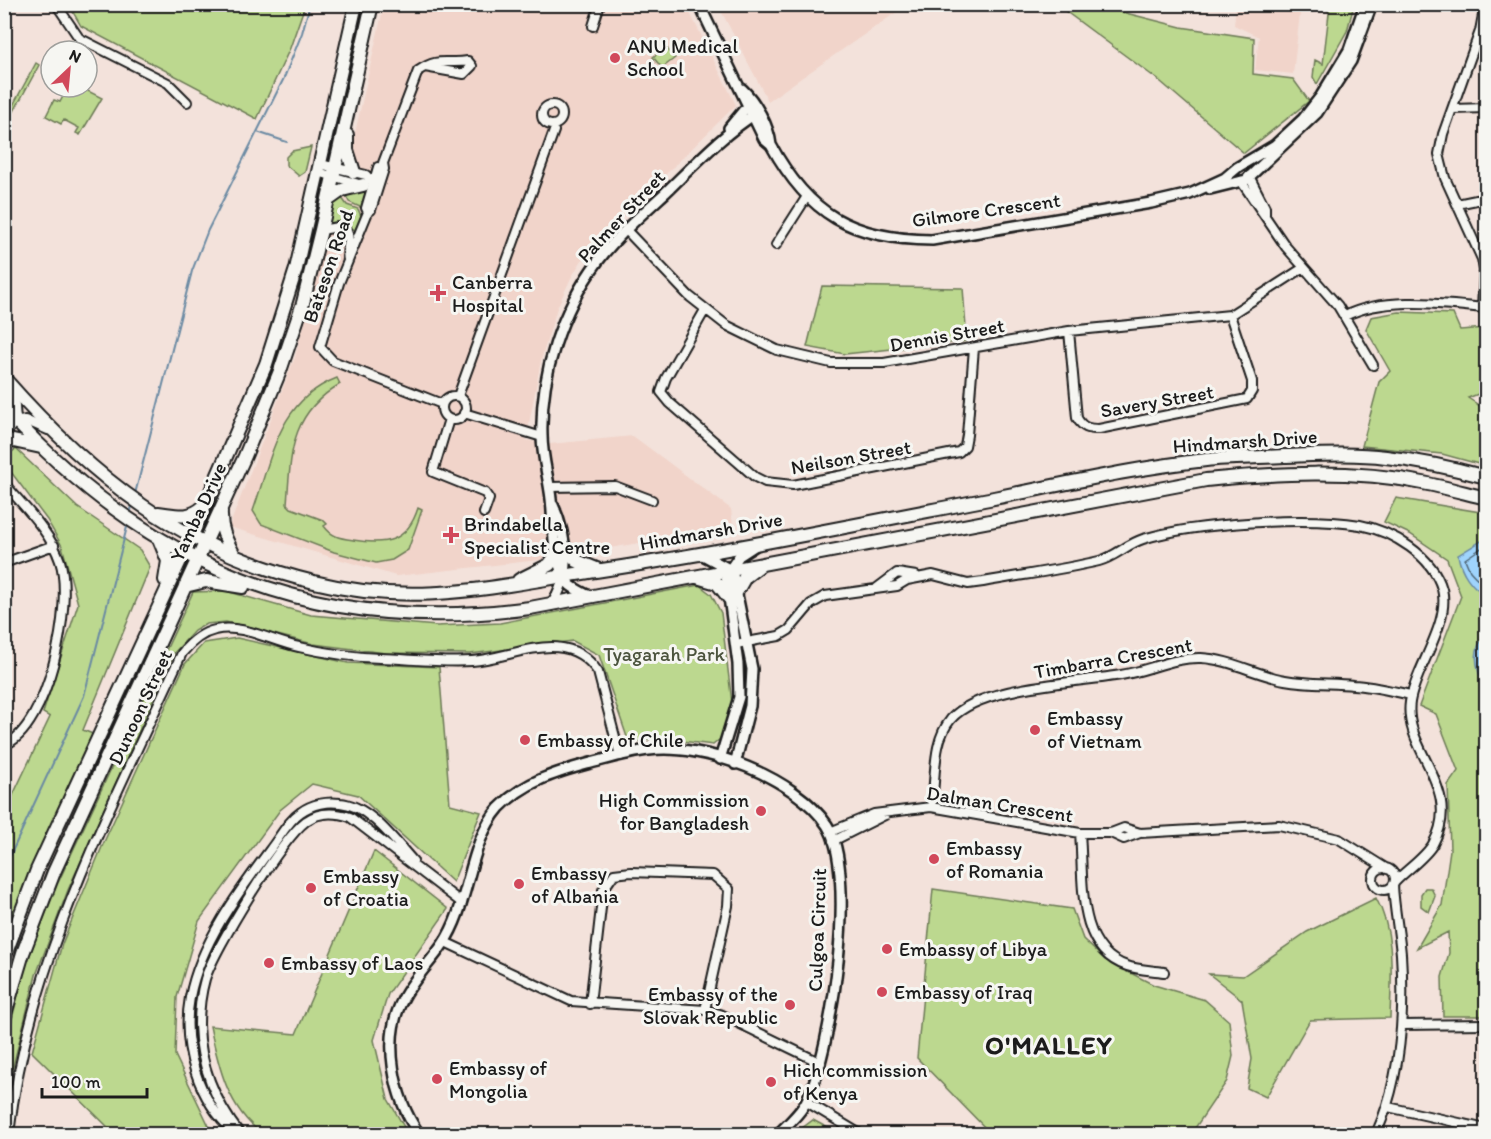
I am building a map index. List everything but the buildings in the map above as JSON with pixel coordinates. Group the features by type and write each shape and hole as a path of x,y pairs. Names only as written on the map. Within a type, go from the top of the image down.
{"main road":[{"name":"Yamba Drive","path":"4,958 37,870 248,410 278,331 319,168 356,4"},
{"name":"Yamba Drive","path":"4,1017 23,952 49,883 206,542 280,371 303,303 372,4"},
{"path":"328,200 342,190 368,182 347,150 350,122 347,114"},
{"name":"Hindmarsh Drive","path":"9,383 53,431 123,493 148,511 234,555 314,582 376,593 442,594 507,586 758,543 1206,460 1324,455 1383,456 1435,464 1486,477"},
{"name":"Hindmarsh Drive","path":"4,408 10,423 42,447 117,513 159,539 262,587 319,604 374,613 453,616 492,614 551,605 729,569 1206,480 1258,475 1325,474 1421,482 1486,498"},
{"path":"4,437 42,447"},
{"path":"222,504 220,524 234,555"},
{"path":"148,511 187,517 195,514 205,505"},
{"path":"159,539 168,568 161,602"},
{"path":"507,586 549,565 560,549 577,561 599,570"},
{"path":"693,576 717,583 733,594 763,563"},
{"path":"185,586 206,581 262,587"}],"street":[{"path":"56,4 79,38 168,83 187,102"},
{"path":"593,26 600,4"},
{"name":"Gilmore Crescent","path":"699,4 753,110 770,135 771,145 806,198 837,219 866,232 895,239 932,240 1151,203 1205,188 1243,174 1317,114 1344,74 1372,4"},
{"name":"Gilmore Crescent","path":"1277,147 1303,119 1338,71 1355,37 1365,4"},
{"path":"1345,316 1360,309 1393,305 1484,308 1485,270 1482,259 1444,178 1439,154 1480,32 1485,4"},
{"path":"440,60 459,63 468,61 472,66 464,74 425,67 440,60"},
{"name":"Bateson Road","path":"425,67 415,76 381,165 368,182 371,210 368,212 348,260 321,337 320,347 333,361 442,404"},
{"path":"458,396 556,127 562,118 562,112 558,106 545,107 542,113 543,120 556,127"},
{"path":"1453,109 1486,108"},
{"name":"Palmer Street","path":"591,597 569,584 560,570 560,549 550,515 552,503 542,437 548,378 556,341 574,299 599,261 626,230 753,110"},
{"path":"368,182 381,165"},
{"name":"Bateson Road","path":"319,168 368,182"},
{"name":"Bateson Road","path":"334,172 368,182"},
{"path":"1243,174 1264,207 1265,214 1303,268 1325,289 1345,316 1373,365"},
{"path":"776,245 806,198"},
{"path":"1457,204 1486,198"},
{"path":"321,230 338,227 348,230 350,238 346,251 348,260"},
{"name":"Dennis Street","path":"626,230 705,310 749,338 777,350 831,363 884,363 1069,331 1230,315 1303,268"},
{"name":"Neilson Street","path":"705,310 666,378 661,392 670,404 755,477 778,485 793,485 959,452 964,446 967,435 974,348"},
{"name":"Savery Street","path":"1069,331 1077,418 1082,426 1099,429 1247,399 1252,391 1252,381 1230,315"},
{"path":"4,437 17,402 9,383"},
{"path":"450,396 458,396 465,405 464,413 456,419 449,419 442,411 442,404 450,396"},
{"path":"464,413 542,437"},
{"path":"449,419 433,472 485,493 489,499 484,513"},
{"path":"10,423 25,420 53,431"},
{"path":"4,483 54,545 64,575 66,594 55,664 24,729 15,741 4,745"},
{"path":"549,487 615,486 652,500"},
{"path":"736,644 779,636 789,630 811,604 825,596 897,586 920,577 933,575 968,584 983,582 1101,561 1129,544 1145,538 1211,528 1289,521 1362,525 1408,546 1436,573 1442,591 1442,610 1412,695 1410,717 1413,732 1439,786 1441,810 1439,829 1433,844 1394,884 1388,889 1381,889"},
{"path":"720,759 739,697 733,594 729,569 739,556 758,543"},
{"path":"4,563 54,545"},
{"path":"699,553 729,569"},
{"path":"877,588 897,573 920,577"},
{"path":"551,605 563,586 565,576"},
{"path":"733,594 752,669 750,706 735,764"},
{"name":"Dunoon Street","path":"9,1134 14,1086 22,1052 59,926 182,653 194,639 214,630 233,628 300,648 341,655 473,661 547,648 570,648 590,661 598,672 620,756"},
{"name":"Timbarra Crescent","path":"931,807 937,752 944,732 962,710 988,698 1063,683 1118,676 1179,660 1203,658 1283,680 1366,686 1412,695"},
{"name":"Culgoa Circuit","path":"419,1134 410,1118 397,1081 391,1043 394,1020 403,999 445,942 462,903 479,846 498,810 518,792 540,778 649,750 677,750 720,759 780,780 797,792 814,809 832,836 839,864 841,898 837,969 821,1063 807,1102 778,1134"},
{"name":"Dalman Crescent","path":"832,836 905,808 931,807 1080,833 1111,833 1124,839 1140,833 1279,825 1331,836 1389,870"},
{"path":"238,1134 220,1105 207,1073 199,1024 205,979 214,959 256,888 301,826 319,815 341,813 358,822 462,903"},
{"path":"1080,833 1086,903 1094,940 1114,960 1127,966 1164,972"},
{"path":"1367,856 1375,875 1376,885 1394,905"},
{"path":"1375,875 1380,870 1410,867"},
{"path":"1376,1134 1388,1107 1402,1025 1401,951 1394,905 1394,884 1389,870"},
{"path":"590,1004 603,890 614,874 631,872 713,875 729,889 728,906 705,1010"},
{"path":"445,942 553,995 590,1004 705,1010 720,1014 821,1063"},
{"path":"1402,1025 1486,1024"},
{"path":"807,1102 860,1134"},
{"path":"1388,1107 1486,1129"}],"shaded area":[{"name":"Canberra Hospital","path":"384,5 686,5 736,105 587,252 571,278 557,308 541,360 526,440 550,444 633,436 731,509 733,527 539,560 396,576 229,527 295,357 336,200 349,193 356,163 353,142"},
{"path":"718,5 907,5 768,101"},
{"path":"1236,5 1301,5 1293,74 1255,70 1259,37 1234,25"}],"green space":[{"path":"69,5 305,5 290,48 257,119 81,26"},
{"path":"1057,5 1103,5 1110,9 1181,27 1254,38 1253,74 1293,79 1309,101 1244,153 1161,82"},
{"path":"1330,5 1354,5 1347,31 1317,84 1313,77 1315,60 1323,64"},
{"path":"666,47 675,58 662,68 653,57"},
{"path":"36,63 39,65 5,128 5,120"},
{"path":"102,98 80,135 76,133 79,128 64,120 61,124 46,116 54,100 60,102 62,99"},
{"path":"311,147 305,172 299,176 286,165 286,157 292,151"},
{"path":"363,190 367,196 362,208 349,202 344,192"},
{"path":"339,194 347,205 358,209 361,216 355,230 343,224 327,225 332,205"},
{"path":"822,286 963,288 967,341 845,354 807,347"},
{"path":"1399,312 1453,314 1460,330 1486,328 1486,391 1468,398 1486,410 1486,466 1442,454 1362,446 1379,382 1390,371 1366,329 1371,317"},
{"path":"337,378 340,384 311,408 296,436 292,451 287,504 291,508 323,520 327,524 324,526 330,533 344,539 375,542 401,535 408,528 418,508 422,510 408,550 392,560 376,563 334,552 261,524 253,511 272,451 290,416 317,388"},
{"path":"16,449 77,507 140,550 150,567 83,730 95,735 5,950 5,812 50,717 43,713 78,604 62,546 47,520 5,464 5,456"},
{"path":"1396,498 1486,513 1486,1016 1443,1016 1442,977 1449,953 1448,932 1417,948 1442,905 1450,850 1448,785 1458,771 1436,714 1419,706 1461,596 1447,559 1410,534 1384,522"},
{"name":"Tyagarah Park","path":"699,585 711,594 721,613 732,703 720,739 713,745 658,738 629,743 599,655 573,641 470,654 386,653 313,644 226,622 206,624 194,631 174,653 68,890 36,975 5,1098 5,1048 24,970 57,885 193,592 226,591 311,615 437,626 500,623"},
{"path":"237,638 348,663 439,667 450,804 481,812 453,882 358,795 312,784 280,810 199,921 177,997 175,1055 210,1128 219,1134 115,1134 32,1052 62,944 104,842 185,664 204,643"},
{"path":"374,851 448,909 388,994 374,1040 388,1099 408,1134 263,1134 241,1112 226,1086 210,1026 296,1034"},
{"path":"1425,888 1431,888 1435,896 1429,912 1421,906 1421,894"},
{"path":"933,889 1072,909 1083,939 1105,960 1154,985 1205,1000 1229,1021 1233,1056 1227,1081 1191,1134 991,1134 917,1058"},
{"path":"1376,898 1387,926 1391,956 1390,1018 1310,1020 1266,1097 1247,1088 1252,1059 1242,1000 1209,974 1243,976 1307,932"},
{"path":"813,1120 839,1134 794,1134"}],"water":[{"path":"1486,538 1486,595 1468,578 1458,555"},
{"path":"1486,636 1486,690 1480,677 1476,655 1481,641"}],"waterway":[{"path":"135,494 192,271 208,230 284,78 302,33 310,4"},
{"path":"257,132 287,142"},
{"path":"130,514 133,502"},
{"path":"4,869 84,696 128,523"},
{"path":"1486,891 1486,905"}],"place":[{"name":"ANU Medical School","path":"615,58"},
{"name":"Canberra Hospital","path":"438,293"},
{"name":"Brindabella Specialist Centre","path":"451,535"},
{"name":"Embassy of Vietnam","path":"1035,730"},
{"name":"Embassy of Chile","path":"525,740"},
{"name":"High Commission for Bangladesh","path":"761,811"},
{"name":"Embassy of Romania","path":"934,859"},
{"name":"Embassy of Albania","path":"519,884"},
{"name":"Embassy of Croatia","path":"311,888"},
{"name":"Embassy of Libya","path":"887,949"},
{"name":"Embassy of Laos","path":"269,963"},
{"name":"Embassy of Iraq","path":"882,992"},
{"name":"Embassy of the Slovak Republic","path":"790,1005"},
{"name":"Embassy of Mongolia","path":"437,1079"},
{"name":"Hich commission of Kenya","path":"771,1082"}],"district":[{"name":"O'MALLEY","path":"1049,1045"}]}
